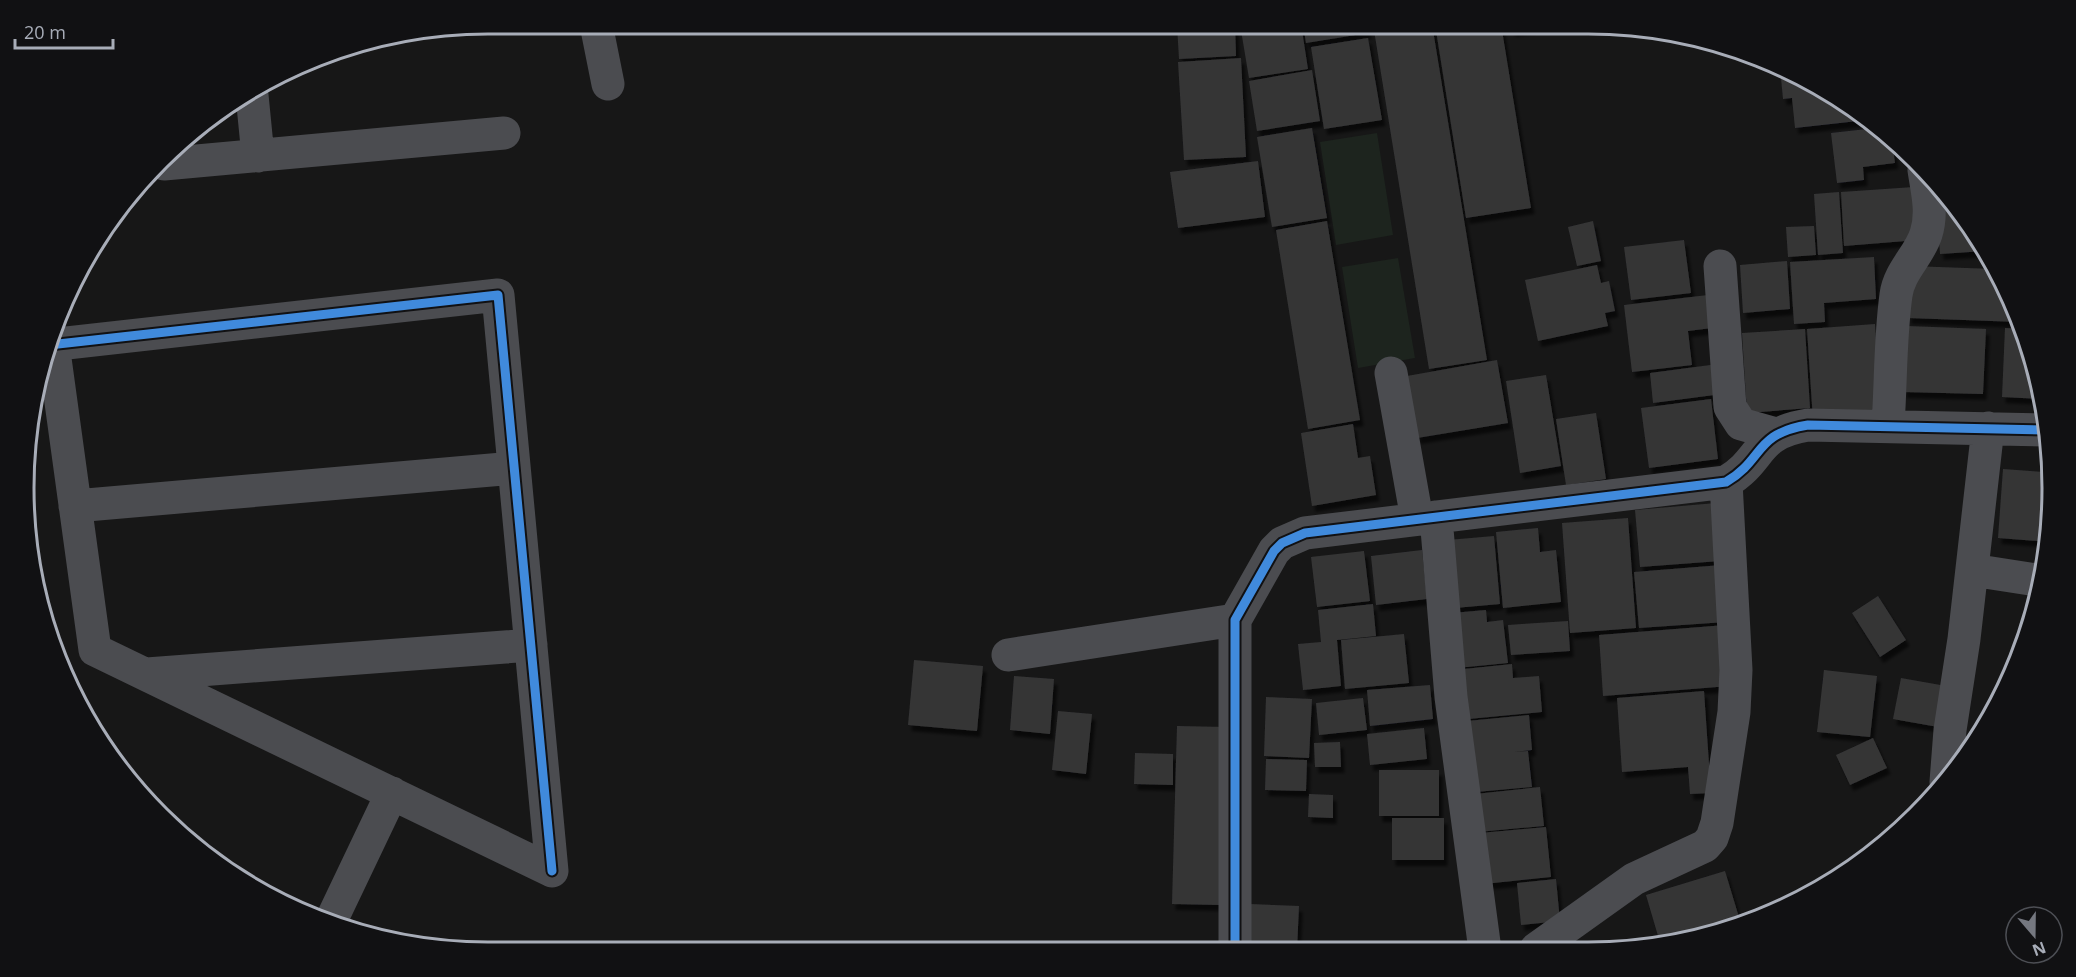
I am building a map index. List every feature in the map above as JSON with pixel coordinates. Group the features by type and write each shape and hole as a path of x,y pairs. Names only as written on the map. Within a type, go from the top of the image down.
{"street":[{"path":"598,34 608,84"},
{"path":"253,100 258,156"},
{"path":"171,163 504,133"},
{"path":"1888,425 1896,294 1905,271 1926,236 1930,206 1927,187"},
{"path":"1720,266 1730,407 1741,424 1776,434"},
{"path":"53,361 95,650 552,871 498,295 59,344"},
{"path":"1391,373 1426,518 1484,942"},
{"path":"1234,942 1235,620 1274,550 1282,543 1305,533 1726,482 1744,470 1764,442 1789,428 1808,425 2038,430"},
{"path":"1947,766 1988,428"},
{"path":"75,506 514,468"},
{"path":"1546,942 1634,879 1694,853 1712,838 1717,823 1734,712 1736,670 1726,482"},
{"path":"1972,570 2032,579"},
{"path":"1008,655 1235,620"},
{"path":"146,674 531,645"},
{"path":"334,915 392,793"}],"shaded area":[{"path":"1377,133 1393,235 1336,245 1320,142"},
{"path":"1398,258 1415,358 1358,368 1342,267"}],"building":[{"path":"1178,34 1235,34 1236,56 1179,59"},
{"path":"1242,34 1303,34 1308,69 1249,78"},
{"path":"1305,34 1362,34 1306,43"},
{"path":"1375,34 1434,34 1487,360 1429,369"},
{"path":"1437,34 1503,34 1531,208 1466,218"},
{"path":"1368,38 1382,120 1324,129 1311,47"},
{"path":"1241,58 1246,157 1184,160 1178,62"},
{"path":"1312,70 1320,121 1257,131 1249,81"},
{"path":"1781,78 1814,95 1855,121 1795,128 1792,98 1783,99"},
{"path":"1312,128 1327,218 1272,227 1257,137"},
{"path":"1865,129 1894,153 1895,163 1863,167 1864,180 1837,183 1831,133"},
{"path":"1258,161 1265,217 1178,228 1170,172"},
{"path":"1914,187 1918,240 1844,246 1841,192"},
{"path":"1839,192 1843,253 1818,255 1814,194"},
{"path":"1936,197 1975,252 1940,254"},
{"path":"1327,221 1360,420 1308,429 1276,230"},
{"path":"1593,221 1601,261 1577,266 1568,227"},
{"path":"1814,226 1816,255 1788,257 1786,227"},
{"path":"1684,240 1691,293 1631,300 1624,247"},
{"path":"1874,257 1876,299 1824,303 1825,322 1794,324 1790,262"},
{"path":"1787,261 1790,309 1743,313 1740,265"},
{"path":"1597,265 1601,283 1609,281 1615,311 1605,313 1608,326 1538,341 1525,280"},
{"path":"1910,266 1985,269 2009,322 1908,318"},
{"path":"1708,295 1712,328 1688,331 1692,365 1632,372 1624,305"},
{"path":"1875,324 1881,415 1813,420 1807,329"},
{"path":"1906,326 1986,329 1983,394 1903,392"},
{"path":"2005,328 2012,328 2033,398 2002,397"},
{"path":"1805,329 1810,408 1747,413 1742,333"},
{"path":"1497,360 1508,423 1417,438 1407,376"},
{"path":"1718,364 1722,394 1653,403 1650,373"},
{"path":"1546,375 1561,466 1520,473 1506,381"},
{"path":"1711,399 1718,459 1649,468 1641,408"},
{"path":"1596,413 1606,479 1566,485 1556,419"},
{"path":"1353,424 1358,458 1370,456 1376,495 1312,506 1301,433"},
{"path":"2003,469 2041,472 2041,518 2038,541 1998,538"},
{"path":"1716,503 1720,561 1640,567 1635,510"},
{"path":"1628,518 1636,628 1570,633 1562,523"},
{"path":"1538,528 1540,552 1556,550 1561,602 1503,608 1496,532"},
{"path":"1494,536 1500,604 1455,608 1448,540"},
{"path":"1422,550 1427,599 1376,605 1371,556"},
{"path":"1364,551 1370,601 1317,607 1311,557"},
{"path":"1722,565 1726,622 1639,628 1634,572"},
{"path":"1878,596 1906,640 1880,657 1852,613"},
{"path":"1373,604 1376,636 1337,640 1341,686 1303,690 1298,644 1321,642 1318,610"},
{"path":"1486,610 1487,622 1503,620 1508,663 1457,668 1452,613"},
{"path":"1568,621 1570,651 1511,655 1508,625"},
{"path":"1726,625 1730,686 1603,696 1599,635"},
{"path":"1404,634 1409,683 1345,689 1341,640"},
{"path":"914,660 983,666 977,731 908,725"},
{"path":"1512,664 1513,678 1539,676 1542,712 1458,720 1454,670"},
{"path":"1824,670 1877,676 1870,737 1817,732"},
{"path":"1014,676 1054,679 1050,734 1010,730"},
{"path":"1901,678 1946,686 1938,727 1893,719"},
{"path":"1430,685 1433,719 1370,726 1367,690"},
{"path":"1704,691 1711,793 1690,794 1688,767 1622,772 1617,698"},
{"path":"1266,697 1312,699 1309,758 1264,756"},
{"path":"1363,698 1367,730 1319,735 1316,703"},
{"path":"1058,711 1092,714 1086,774 1052,770"},
{"path":"1529,715 1532,750 1513,752 1528,751 1532,787 1476,792 1467,721"},
{"path":"1177,726 1226,727 1221,905 1172,904"},
{"path":"1424,728 1427,759 1370,765 1367,734"},
{"path":"1873,738 1887,768 1850,785 1836,755"},
{"path":"1340,742 1341,767 1315,767 1314,743"},
{"path":"1135,753 1173,754 1173,785 1134,784"},
{"path":"1266,759 1307,760 1306,791 1265,790"},
{"path":"1379,770 1439,770 1439,816 1379,816"},
{"path":"1540,787 1544,826 1478,832 1475,794"},
{"path":"1309,794 1333,795 1333,818 1308,817"},
{"path":"1392,818 1444,818 1444,860 1392,860"},
{"path":"1546,827 1551,877 1484,884 1480,833"},
{"path":"1725,871 1739,916 1705,927 1658,937 1646,895"},
{"path":"1556,879 1560,921 1521,925 1517,883"},
{"path":"1249,904 1299,906 1297,942 1247,942"}],"cycle path":[{"path":"59,344 498,295 552,871"},
{"path":"1235,942 1235,620 1274,551 1282,543 1305,533 1726,482 1748,465 1761,448 1777,434 1808,425 2038,430"}]}
